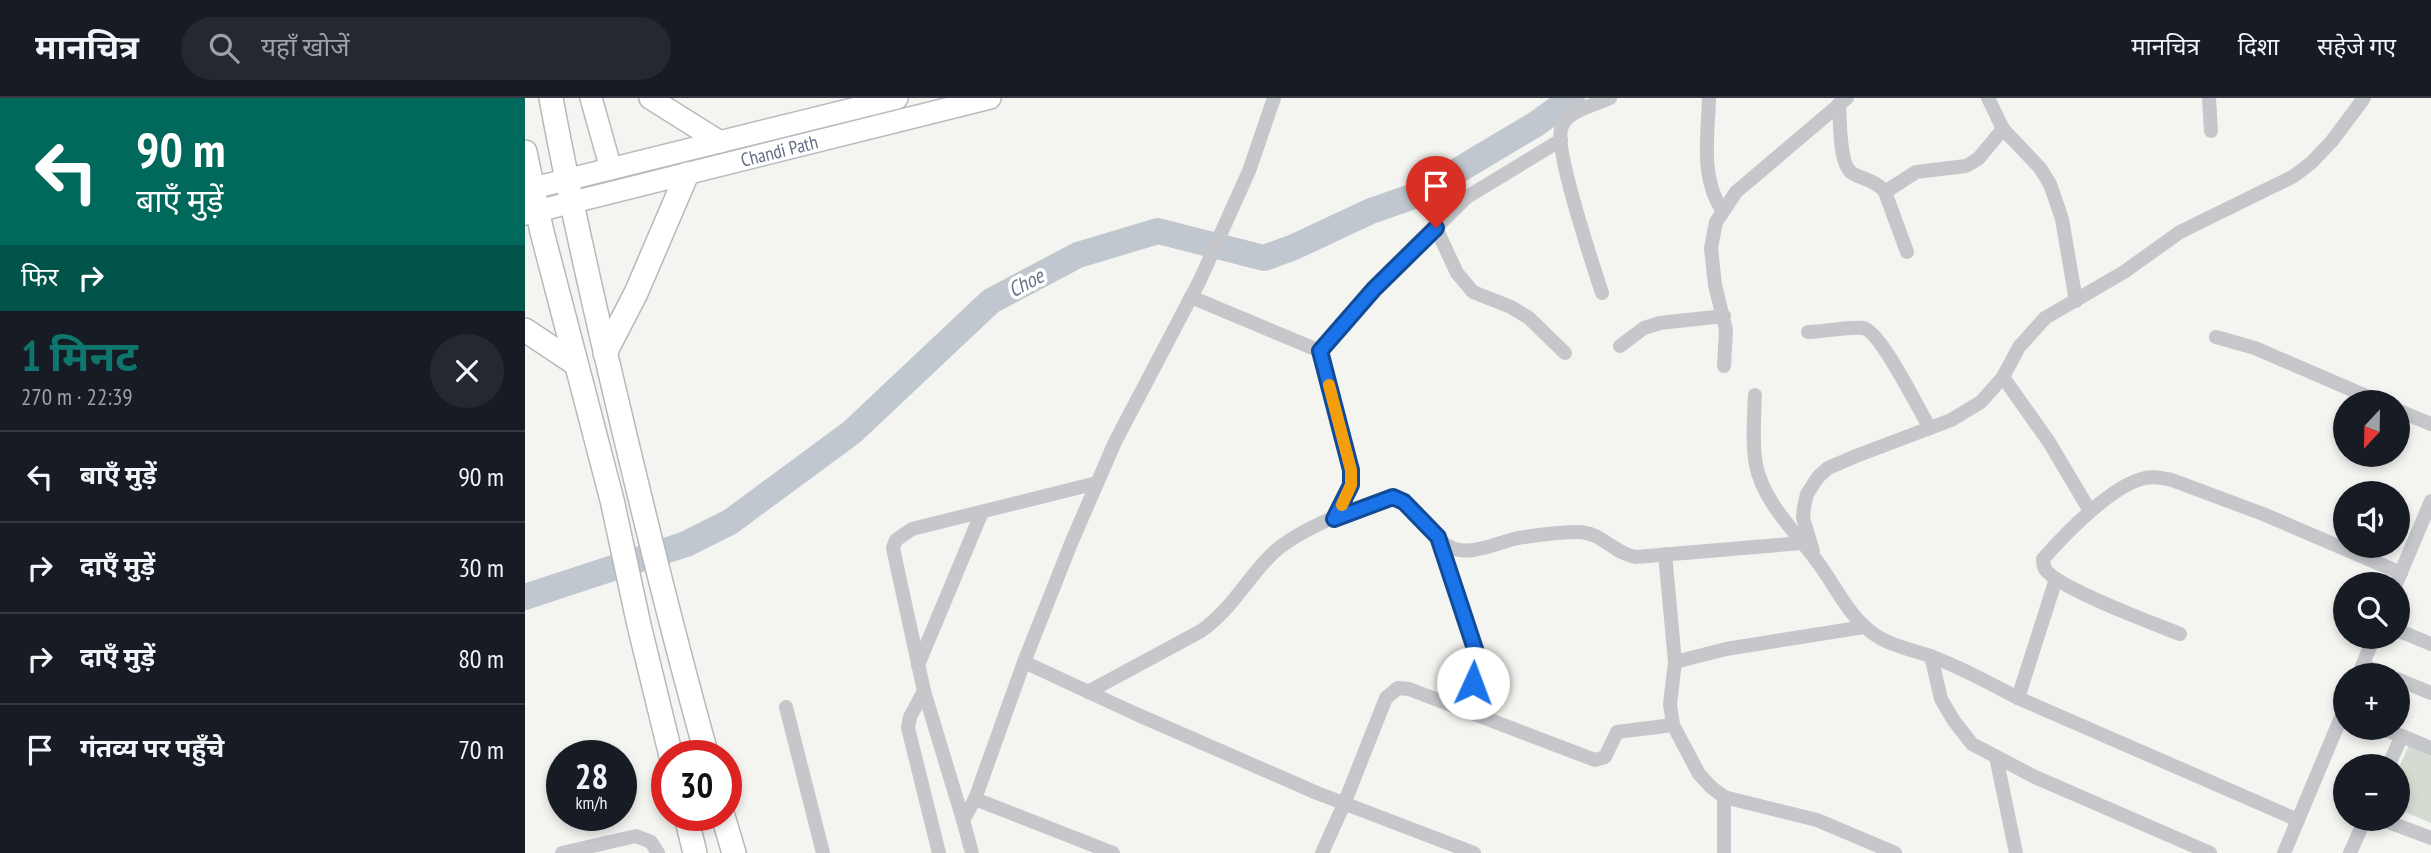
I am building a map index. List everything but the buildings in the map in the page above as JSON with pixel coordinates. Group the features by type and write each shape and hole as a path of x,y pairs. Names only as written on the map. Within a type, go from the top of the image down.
{"main road":[{"path":"551,98 568,191 637,489 676,647 702,740"},
{"path":"591,98 611,169"},
{"path":"650,98 720,142"},
{"name":"Chandi Path","path":"568,191 611,169 897,98"},
{"name":"Chandi Path","path":"568,191 687,174 990,98"},
{"path":"525,152 530,201 612,500 667,740"},
{"path":"605,353 636,293 687,174"},
{"path":"530,201 568,191"},
{"path":"525,330 576,363"},
{"path":"690,831 695,853"},
{"path":"727,831 734,853"}],"street":[{"path":"963,820 975,799 1024,662 1097,483 1115,442 1200,280 1249,171 1274,98"},
{"path":"1602,293 1570,187 1561,129 1567,118 1610,98"},
{"path":"1709,98 1709,184 1722,210"},
{"path":"1988,98 2003,129 2040,168 2050,184 2062,219 2076,300"},
{"path":"2209,98 2211,131"},
{"path":"1816,559 1803,518 1807,494 1818,477 1828,468 1951,420 1981,402 2003,377 2019,347 2045,318 2124,272 2180,232 2294,176 2332,141 2364,98"},
{"path":"1724,366 1726,330 1715,285 1711,248 1716,222 1736,192 1843,101"},
{"path":"1843,101 1844,163 1850,172 1880,186 1885,192 1907,251"},
{"path":"1885,192 1916,172 1966,166 1978,159 2003,129"},
{"path":"1320,351 1374,289 1467,197 1561,140"},
{"path":"1436,228 1457,273 1473,292 1511,307 1529,318 1565,353"},
{"path":"1191,297 1320,351"},
{"path":"1620,346 1644,328 1660,323 1724,316"},
{"path":"1808,332 1860,328 1871,331 1887,353 1930,428"},
{"path":"2216,337 2255,348 2352,390"},
{"path":"1320,351 1351,470 1351,485 1334,519"},
{"path":"2003,377 2049,442 2090,511"},
{"path":"1755,395 1753,422 1756,466 1767,494 1802,544 1816,559 1846,606 1864,627 1882,639 1931,656 2018,698 2298,820"},
{"path":"2410,415 2431,424"},
{"path":"2180,634 2112,606 2056,579 2044,569 2043,559 2066,533 2090,511 2143,478 2172,480 2263,514 2384,572"},
{"path":"972,853 924,691 893,548 896,540 912,529 1097,483"},
{"path":"1088,692 1201,631 1218,619 1283,544 1301,533 1393,497 1404,502 1447,545 1465,551 1518,538 1586,533 1607,541 1628,556 1802,544"},
{"path":"2402,572 2431,501"},
{"path":"918,665 982,512"},
{"path":"1438,537 1475,649 1477,663 1463,710"},
{"path":"1665,554 1675,662 1670,704 1673,725 1699,774 1724,797 1817,820 1895,853"},
{"path":"2018,698 2056,579"},
{"path":"1675,662 1726,649 1864,627"},
{"path":"2410,635 2431,644"},
{"path":"1931,656 1941,699 1972,744 2210,853"},
{"path":"1024,662 1344,804 1474,853"},
{"path":"2410,684 2431,693"},
{"path":"1322,853 1386,698 1398,688 1409,688 1594,760 1605,757 1613,737 1618,733 1673,725"},
{"path":"924,691 910,717 908,728 939,853"},
{"path":"786,707 823,853"},
{"path":"2284,853 2333,738"},
{"path":"2410,739 2431,748"},
{"path":"1996,757 2016,853"},
{"path":"1724,797 1724,853"},
{"path":"975,799 1113,853"},
{"path":"2410,830 2431,838"},
{"path":"2350,853 2360,831"},
{"path":"562,853 636,836 651,842 658,853"}],"shaded area":[{"path":"2409,745 2431,754 2431,823 2410,814 2410,754 2405,754"}],"waterway":[{"name":"Choe","path":"525,597 686,544 730,522 852,432 991,301 1078,255 1158,231 1264,258 1371,211 1417,195 1536,124 1572,98"}],"slow traffic":[{"path":"1329,385 1351,470 1351,485 1342,505"}],"route":[{"path":"1436,228 1374,289 1320,351 1351,470 1351,485 1347,497 1334,519 1393,497 1404,502 1438,537 1475,649 1477,663 1473,683"}]}
